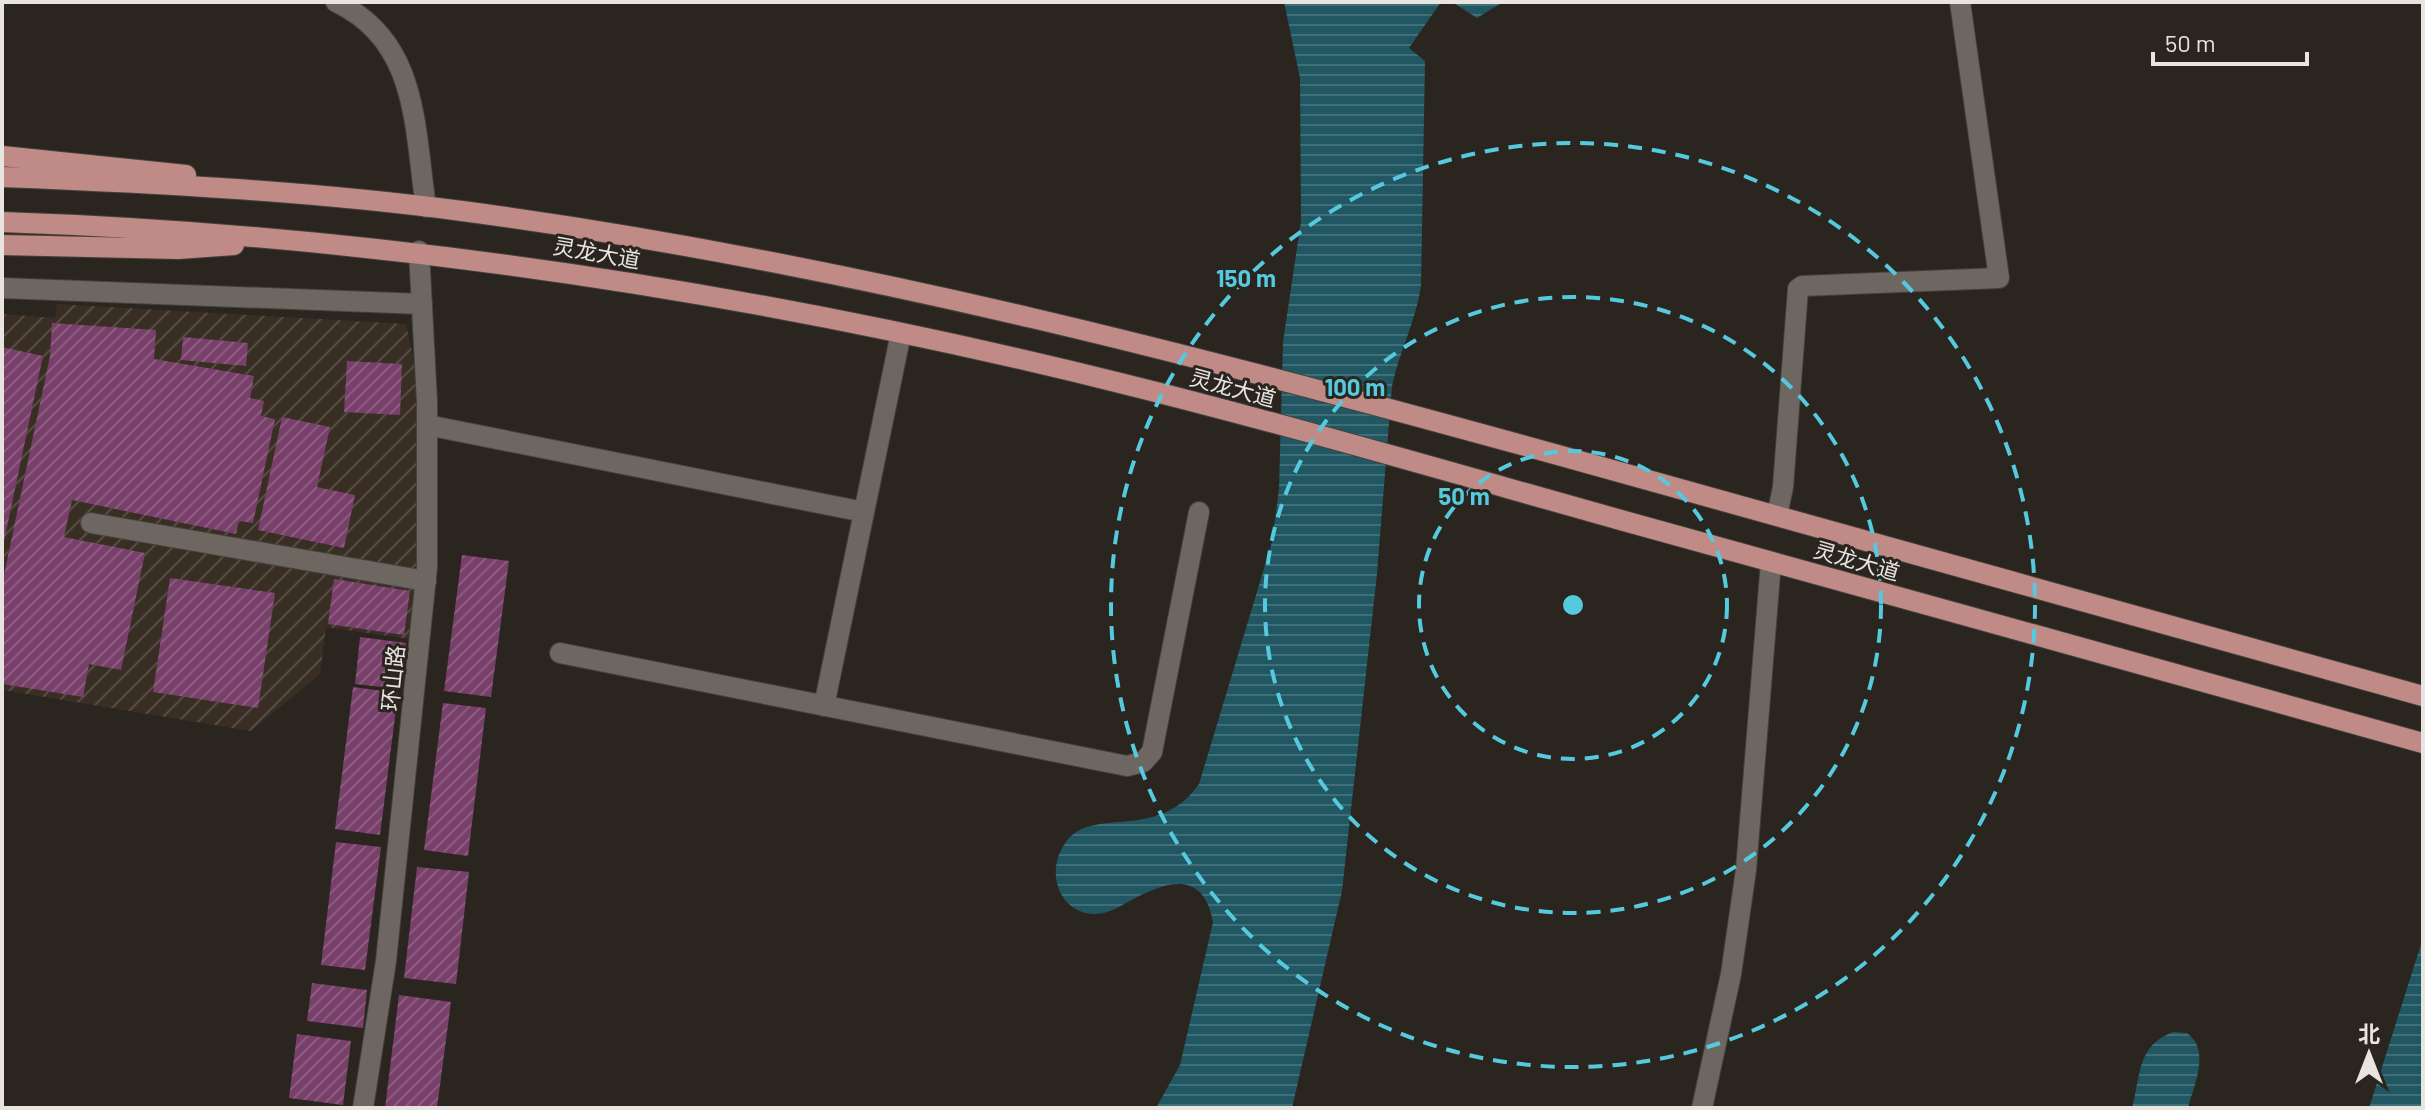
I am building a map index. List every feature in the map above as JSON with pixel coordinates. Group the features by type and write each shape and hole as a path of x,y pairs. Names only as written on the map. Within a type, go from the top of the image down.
{"main road":[{"path":"2,156 133,168 352,199"},
{"name":"灵龙大道","path":"2,177 352,199 426,207 568,226 947,297 1239,366 2423,696"},
{"name":"灵龙大道","path":"2,222 303,240 419,251 587,275 901,333 1240,414 2423,743"},
{"path":"2,245 178,249 303,240"}],"street":[{"path":"336,2 377,29 401,67 409,94 426,207"},
{"path":"1777,516 1783,487 1798,289 1802,286 1999,278 1960,2"},
{"name":"环山路","path":"363,1108 386,961 426,581 427,425 419,251"},
{"path":"2,288 422,304"},
{"path":"824,706 901,333"},
{"path":"427,425 864,512"},
{"path":"560,653 1127,766 1143,762 1152,752 1199,512"},
{"path":"91,523 426,581"},
{"path":"1702,1108 1731,974 1744,883 1771,562"}],"shaded area":[{"path":"57,304 406,324 420,390 419,555 409,639 326,627 320,674 251,731 2,690 2,314 55,318"}],"water":[{"path":"1284,2 1441,2 1409,48 1425,61 1421,286 1392,386 1377,574 1342,891 1292,1108 1156,1108 1180,1065 1213,922 1207,903 1199,891 1188,885 1175,884 1147,892 1102,913 1087,913 1074,908 1064,898 1056,872 1058,857 1077,831 1165,813 1183,802 1199,784 1272,542 1279,489 1283,342 1301,221 1300,78"},
{"path":"1452,2 1503,2 1477,18"},
{"path":"2423,938 2423,1108 2369,1108"},
{"path":"2173,1032 2187,1033 2198,1049 2199,1068 2188,1108 2132,1108 2142,1062 2153,1045"}],"building":[{"path":"52,323 156,330 154,359 254,376 250,398 264,401 261,416 275,419 253,523 239,521 236,534 72,500 64,537 145,553 121,670 89,664 83,697 2,684 2,584 50,356"},
{"path":"183,337 248,343 246,366 181,360"},
{"path":"2,347 43,356 3,546 2,546"},
{"path":"347,361 402,364 400,415 344,412"},
{"path":"282,417 330,427 317,487 355,495 344,548 258,530"},
{"path":"462,555 509,561 491,697 444,691"},
{"path":"170,578 275,593 258,708 153,692"},
{"path":"334,579 410,591 404,635 328,624"},
{"path":"360,637 406,643 400,689 355,684"},
{"path":"353,687 398,693 380,835 335,829"},
{"path":"443,703 486,708 468,856 424,850"},
{"path":"336,842 381,847 365,970 321,965"},
{"path":"417,867 469,872 456,984 404,978"},
{"path":"312,983 367,990 363,1028 307,1021"},
{"path":"399,995 451,1002 437,1108 385,1108"},
{"path":"297,1034 351,1041 343,1105 289,1098"}]}
